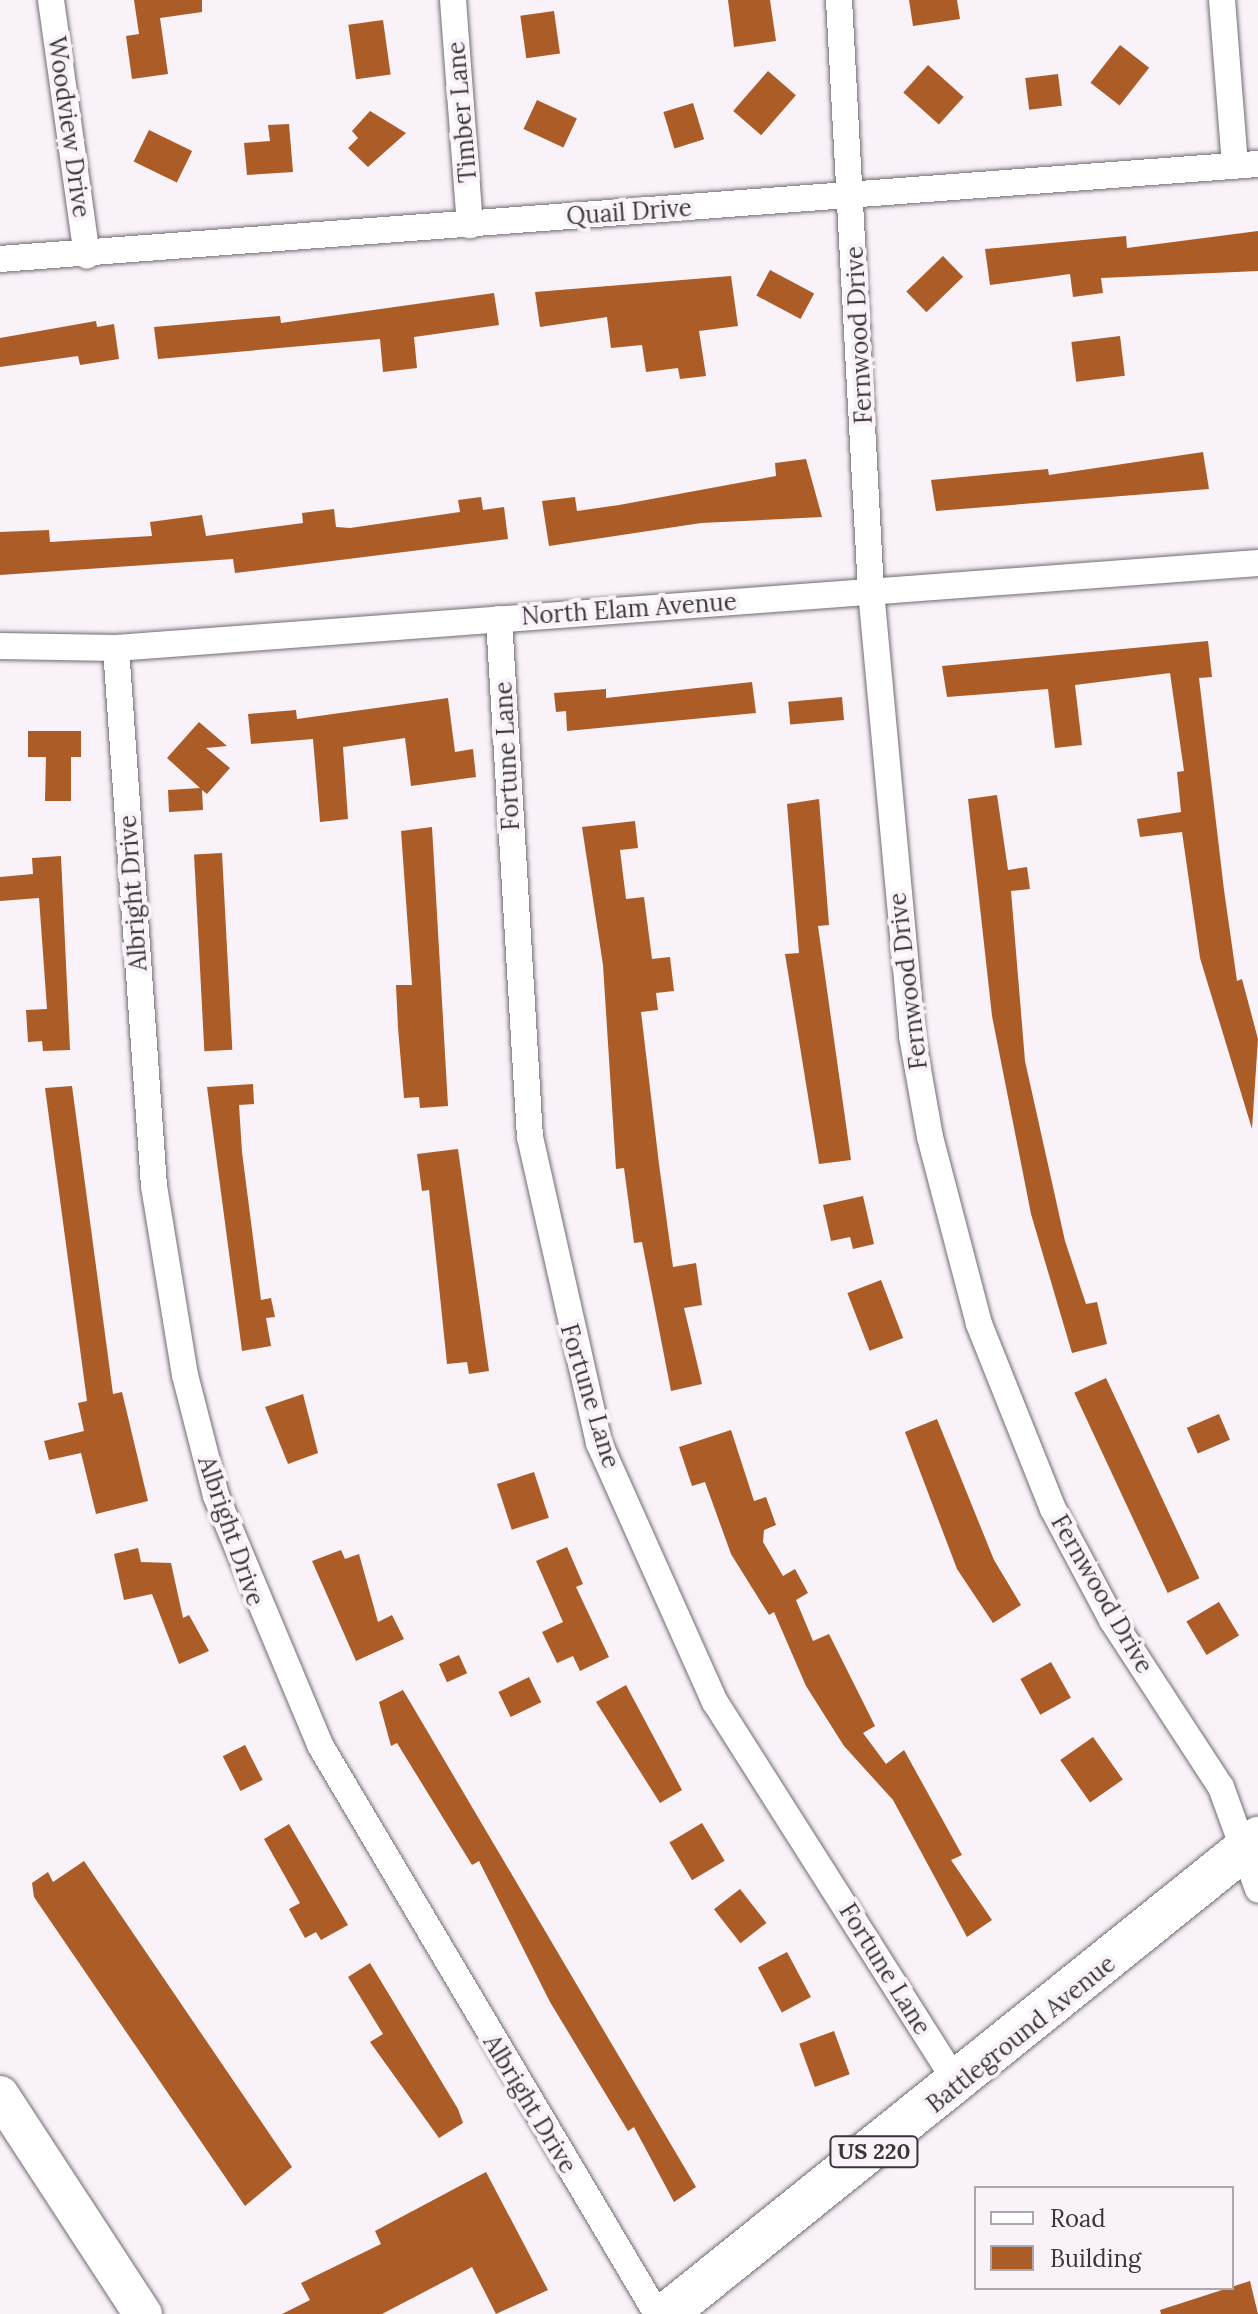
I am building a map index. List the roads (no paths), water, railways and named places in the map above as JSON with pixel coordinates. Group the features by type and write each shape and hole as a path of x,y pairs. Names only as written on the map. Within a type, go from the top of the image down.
{"main road":[{"name":"Battleground Avenue","path":"666,2314 958,2085 1254,1860"}],"street":[{"name":"Woodview Drive","path":"51,0 87,255"},
{"name":"Timber Lane","path":"453,0 470,225"},
{"name":"Fernwood Drive","path":"839,0 853,195 871,591 912,1036 951,1232 1007,1401 1053,1509 1112,1620 1221,1787 1254,1860"},
{"path":"1222,0 1246,164"},
{"name":"Quail Drive","path":"0,259 87,255 1246,164"},
{"name":"North Elam Avenue","path":"0,646 116,648 1258,563"},
{"name":"Fortune Lane","path":"499,619 530,1137 599,1443 715,1702 958,2085"},
{"name":"Albright Drive","path":"116,648 154,1186 185,1375 216,1496 320,1745 657,2314"},
{"path":"0,2095 143,2314"}]}
